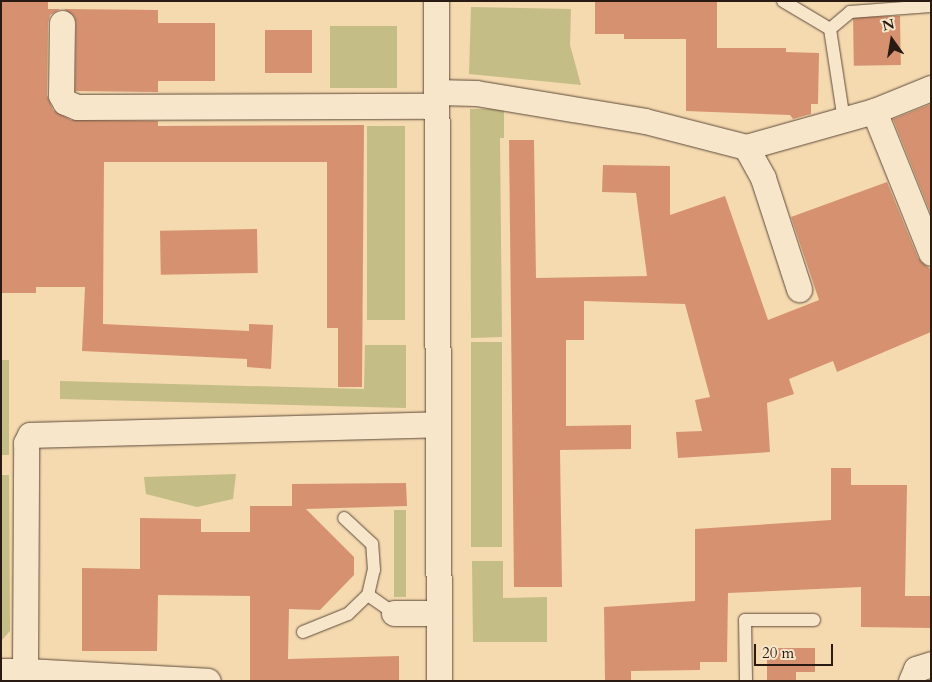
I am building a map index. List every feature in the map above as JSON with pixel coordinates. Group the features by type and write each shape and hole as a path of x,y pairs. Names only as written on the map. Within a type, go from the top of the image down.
{"street":[{"path":"436,1 439,681"},
{"path":"62,23 61,95 65,102 77,107 436,99 476,93 645,121 746,147 874,111 931,88"},
{"path":"874,111 931,254"},
{"path":"746,147 763,178 800,289"},
{"path":"208,681 13,671 26,443 30,435 437,424"},
{"path":"394,613 438,613"},
{"path":"911,681 916,669 931,664"}],"lane":[{"path":"783,1 830,29"},
{"path":"830,29 850,12 931,6"},
{"path":"830,29 844,120"},
{"path":"303,632 348,614 368,595 374,570 372,544 344,518"},
{"path":"368,595 394,613"},
{"path":"746,681 745,620 814,620"}],"shaded area":[{"path":"471,7 571,9 570,45 581,85 469,74"},
{"path":"330,26 397,26 397,88 330,88"},
{"path":"470,109 504,109 504,138 500,138 502,337 471,338"},
{"path":"367,126 405,126 405,320 367,320"},
{"path":"471,342 502,342 502,547 471,547"},
{"path":"365,345 406,345 406,408 60,399 60,381 364,389"},
{"path":"1,360 9,360 9,455 1,455"},
{"path":"236,474 233,499 197,507 146,494 144,477"},
{"path":"1,475 9,475 10,631 1,641"},
{"path":"394,510 406,510 406,597 394,597"},
{"path":"472,561 503,561 503,598 547,597 547,642 473,642"}],"building":[{"path":"1,1 48,1 48,9 60,9 50,15 48,23 47,95 53,110 71,120 158,121 158,126 364,125 362,387 338,387 338,328 327,328 327,162 104,162 103,324 249,331 249,324 273,325 271,369 247,367 247,359 82,351 85,287 36,287 36,293 2,293"},
{"path":"595,1 717,1 717,48 786,48 786,52 819,53 818,104 811,104 811,114 793,119 790,115 686,111 686,39 624,39 624,34 595,34"},
{"path":"64,9 158,10 158,23 215,23 215,81 158,81 158,92 75,91 76,23 74,16"},
{"path":"900,16 901,65 854,66 853,17"},
{"path":"265,30 312,30 312,73 265,73"},
{"path":"931,104 931,214 893,119"},
{"path":"509,140 534,140 536,278 647,276 636,193 602,192 603,165 670,166 670,215 725,196 768,320 819,300 791,217 887,182 918,258 931,270 931,332 837,372 833,361 789,379 794,394 767,403 770,452 678,458 676,432 702,431 695,400 710,397 685,304 584,301 584,340 566,340 566,426 631,425 631,449 560,450 562,587 514,587"},
{"path":"257,229 258,273 161,275 160,231"},
{"path":"831,468 851,468 851,485 907,485 905,596 931,596 931,628 861,627 861,587 728,593 727,662 700,662 700,670 631,671 631,681 605,681 604,607 695,601 695,529 831,520"},
{"path":"406,483 407,506 306,509 354,557 354,575 320,610 289,609 288,659 399,656 399,681 250,681 250,596 158,595 157,651 82,651 82,568 140,569 140,518 201,519 201,532 250,532 250,506 292,506 292,484"},
{"path":"767,648 815,648 815,672 796,672 796,681 767,681"}]}
